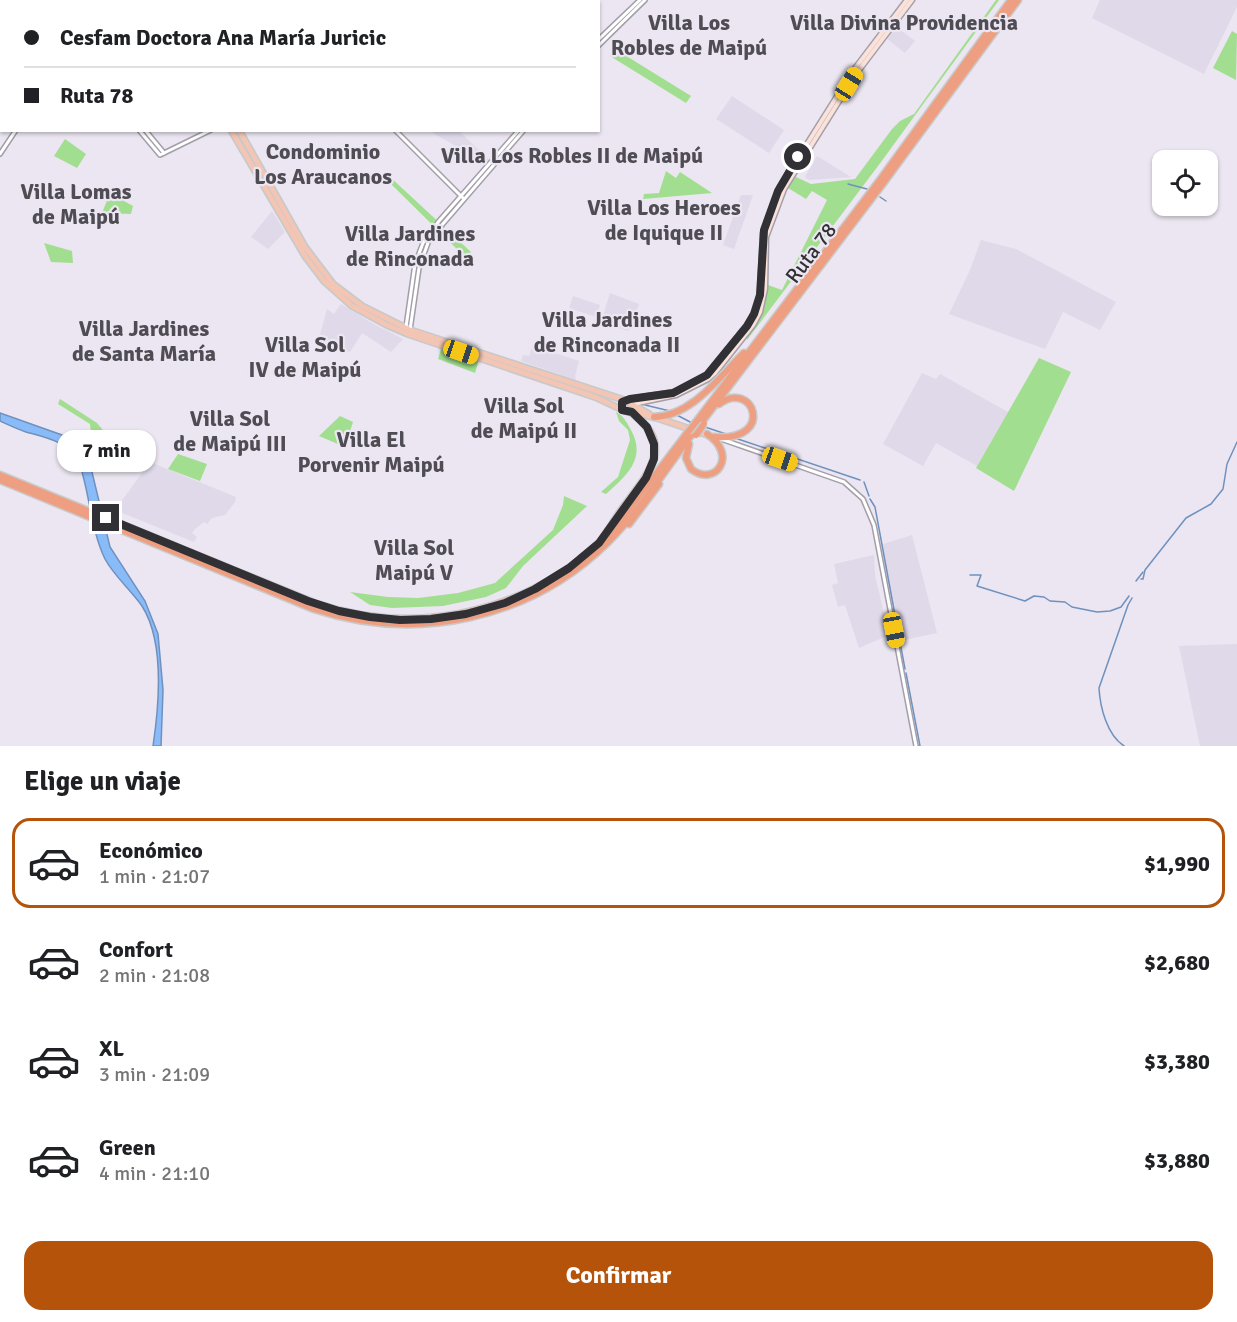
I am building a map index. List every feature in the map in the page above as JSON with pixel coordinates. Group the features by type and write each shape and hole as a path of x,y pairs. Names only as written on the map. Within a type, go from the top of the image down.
{"highway":[{"name":"Ruta 78","path":"700,423 767,328 880,180 1011,0"},
{"name":"Ruta 78","path":"700,423 884,182 1018,0"},
{"path":"654,417 669,414 707,392 767,328"},
{"path":"586,562 623,526 700,423 719,404 765,339"},
{"path":"710,435 729,437 739,435 748,429 753,421 752,410 743,399 733,397 719,404"},
{"path":"594,548 646,478 653,462 655,452 650,433 642,421 630,412"},
{"path":"106,521 308,601 348,613 390,619 420,620 448,617 505,603 549,582 594,548 627,514 692,434"},
{"path":"692,434 686,458 691,469 703,475 714,472 722,462 722,452 710,435"},
{"path":"0,475 314,609 356,620 389,624 445,622 490,613 537,594 607,547 627,526 689,444"},
{"path":"0,480 87,513"}],"main road":[{"path":"624,400 673,393 707,375 747,326 759,300 762,236 778,191 853,71 907,0"},
{"path":"232,132 300,247 327,284 352,306 387,325 633,404 640,404 676,395 711,378 753,324 760,312 764,296 766,234 782,192 856,74 912,0"},
{"path":"240,132 305,247 337,288 352,299 408,331 595,397 622,410 654,417 710,435"},
{"path":"622,410 621,404 624,400"},
{"path":"630,412 633,404"},
{"path":"640,404 654,417"}],"street":[{"path":"600,38 640,0"},
{"path":"600,44 645,0"},
{"path":"0,154 15,132"},
{"path":"141,132 161,154"},
{"path":"147,132 161,154"},
{"path":"161,154 207,132"},
{"path":"397,132 463,197"},
{"path":"463,197 517,132"},
{"path":"408,331 414,270 418,253 430,232 522,132"},
{"path":"710,435 836,478 851,487 863,499 874,525 916,746"}],"shaded area":[{"path":"1100,0 1237,0 1237,7 1204,74 1092,18"},
{"path":"895,26 915,41 905,53 886,38"},
{"path":"732,96 784,130 769,153 716,119"},
{"path":"460,132 489,160 486,163 433,133"},
{"path":"817,156 851,177 809,180 805,177"},
{"path":"741,195 753,195 734,249 723,245"},
{"path":"272,211 285,232 268,249 251,237"},
{"path":"981,240 1016,249 1116,302 1100,330 1063,312 1045,349 949,314 970,270"},
{"path":"610,293 639,304 628,331 601,322"},
{"path":"573,296 600,305 596,317 569,308"},
{"path":"341,304 403,339 391,352 362,333 350,352 318,342 327,309 334,314"},
{"path":"533,346 579,361 576,380 521,361 523,355 529,356"},
{"path":"922,373 936,379 940,374 1008,412 977,466 936,443 923,466 883,444"},
{"path":"150,462 236,497 235,502 225,515 212,518 207,524 204,522 195,529 192,533 197,537 194,542 115,510"},
{"path":"912,535 937,633 899,641 880,545"},
{"path":"874,555 875,575 889,635 859,648 845,605 838,607 832,585 838,583 834,564"},
{"path":"1237,644 1237,746 1200,746 1179,646"}],"green space":[{"path":"996,0 999,0 747,340 763,311 768,285 782,290 827,200 812,191 806,199 788,188 794,176 811,184 855,179 892,129 900,121 914,114"},
{"path":"1232,31 1237,34 1236,80 1213,68"},
{"path":"615,49 691,96 686,103 610,56"},
{"path":"65,139 86,154 77,168 54,156"},
{"path":"666,171 676,178 680,172 712,193 643,199 644,194 659,193"},
{"path":"390,177 471,252 466,258 387,180"},
{"path":"110,193 133,206 131,214 102,213"},
{"path":"44,243 72,251 73,263 51,262"},
{"path":"441,349 479,360 475,373 438,359"},
{"path":"1039,358 1071,372 1014,491 976,468"},
{"path":"60,399 97,423 113,442 91,433 90,424 58,404"},
{"path":"616,412 631,430 637,450 632,466 606,494 601,492 618,477 630,440 628,430 619,421"},
{"path":"340,416 353,422 345,447 319,436"},
{"path":"178,454 207,464 200,481 168,469"},
{"path":"564,496 587,506 523,566 506,588 486,597 443,606 392,608 370,605 350,592 418,598 458,593 495,583 553,530 563,505"}],"water":[{"path":"0,413 62,435 78,449 92,472 110,547 145,601 158,634 163,690 161,746 153,746 158,694 154,637 142,606 113,571 100,548 80,465 75,457 58,442 0,421"}],"waterway":[{"path":"848,184 867,189"},
{"path":"880,197 886,201"},
{"path":"645,405 670,411"},
{"path":"675,414 692,423"},
{"path":"705,427 729,435"},
{"path":"735,438 860,480"},
{"path":"1141,579 1143,579 1145,570 1186,518 1211,504 1223,489 1227,464 1237,442"},
{"path":"864,482 869,496"},
{"path":"870,499 875,507 905,669"},
{"path":"1136,581 1143,572"},
{"path":"970,575 981,575 977,586 1025,601 1034,596 1044,597 1050,601 1065,602 1072,607 1097,612 1121,607 1129,596"},
{"path":"1124,746 1109,728 1101,704 1099,688 1132,598"},
{"path":"906,673 920,746"}],"district":[{"name":"Villa Divina Providencia","path":"904,22"},
{"name":"Villa Los Robles de Maipú","path":"689,34"},
{"name":"Villa Los Robles II de Maipú","path":"572,155"},
{"name":"Condominio Los Araucanos","path":"323,164"},
{"name":"Villa Lomas de Maipú","path":"76,204"},
{"name":"Villa Los Heroes de Iquique II","path":"664,220"},
{"name":"Villa Jardines de Rinconada","path":"410,246"},
{"name":"Villa Jardines de Rinconada II","path":"607,332"},
{"name":"Villa Jardines de Santa María","path":"144,340"},
{"name":"Villa Sol IV de Maipú","path":"305,356"},
{"name":"Villa Sol de Maipú II","path":"524,418"},
{"name":"Villa Sol de Maipú III","path":"230,431"},
{"name":"Villa El Porvenir Maipú","path":"371,452"},
{"name":"Villa Sol Maipú V","path":"414,560"}],"route":[{"path":"106,518 308,601 363,616 410,620 448,617 495,606 549,582 594,548 651,469 655,452 650,433 636,415 622,410 622,402 677,392 707,375 750,322 758,305 761,290 763,233 782,182 798,157"}]}
